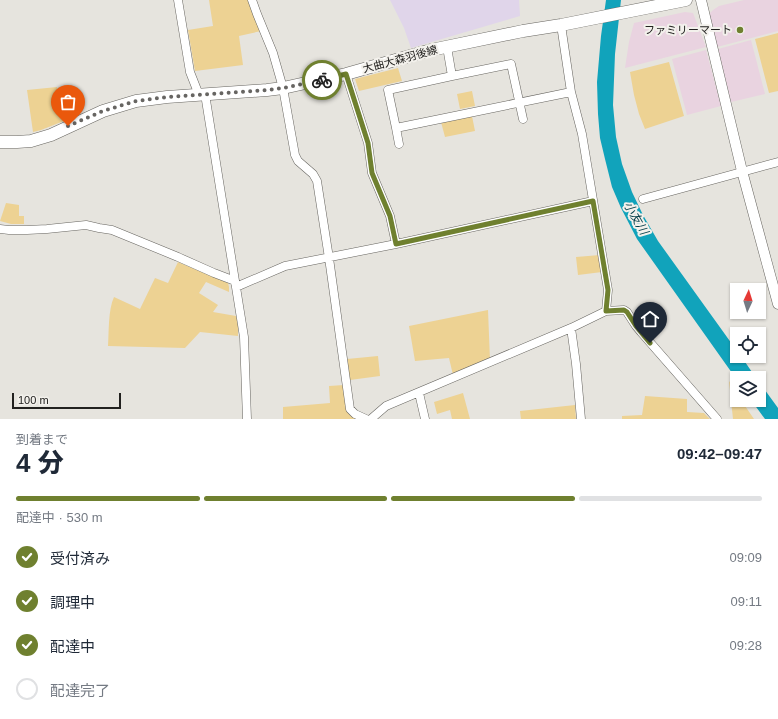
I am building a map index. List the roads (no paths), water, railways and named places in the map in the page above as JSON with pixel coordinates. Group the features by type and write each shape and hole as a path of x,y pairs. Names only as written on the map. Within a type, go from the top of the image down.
{"main road":[{"name":"大曲大森羽後線","path":"0,142 31,141 51,135 103,111 136,101 167,97 283,88 346,74 431,50 524,31 562,26 686,0"}],"street":[{"path":"178,0 190,72 202,94 244,336 247,419"},
{"path":"252,0 273,53 283,88 294,155 298,161 313,174 317,181 350,409 355,414 366,419"},
{"path":"701,0 742,171 778,304"},
{"path":"562,26 571,92 582,134 608,290 606,311"},
{"path":"447,47 452,76"},
{"path":"399,144 388,90 511,64 523,119"},
{"path":"346,74 368,143 372,173 390,216 396,244"},
{"path":"396,128 571,92"},
{"path":"642,199 778,162"},
{"path":"0,228 9,230 27,230 86,225 112,230 178,257 235,284 286,266 396,244 593,201"},
{"path":"371,419 386,406 571,328 606,311 624,310 627,312 640,332 717,419"},
{"path":"571,328 581,419"},
{"path":"418,393 425,419"}],"water":[{"name":"小友川","path":"606,0 621,0 615,54 613,105 616,137 622,164 632,192 658,241 730,341 730,363 746,363 751,371 731,371 637,239 621,208 612,187 600,138 597,82"},
{"path":"766,392 778,408 778,419 765,419 756,407 766,407"}],"place":[{"name":"ファミリーマート","path":"740,30"}]}
